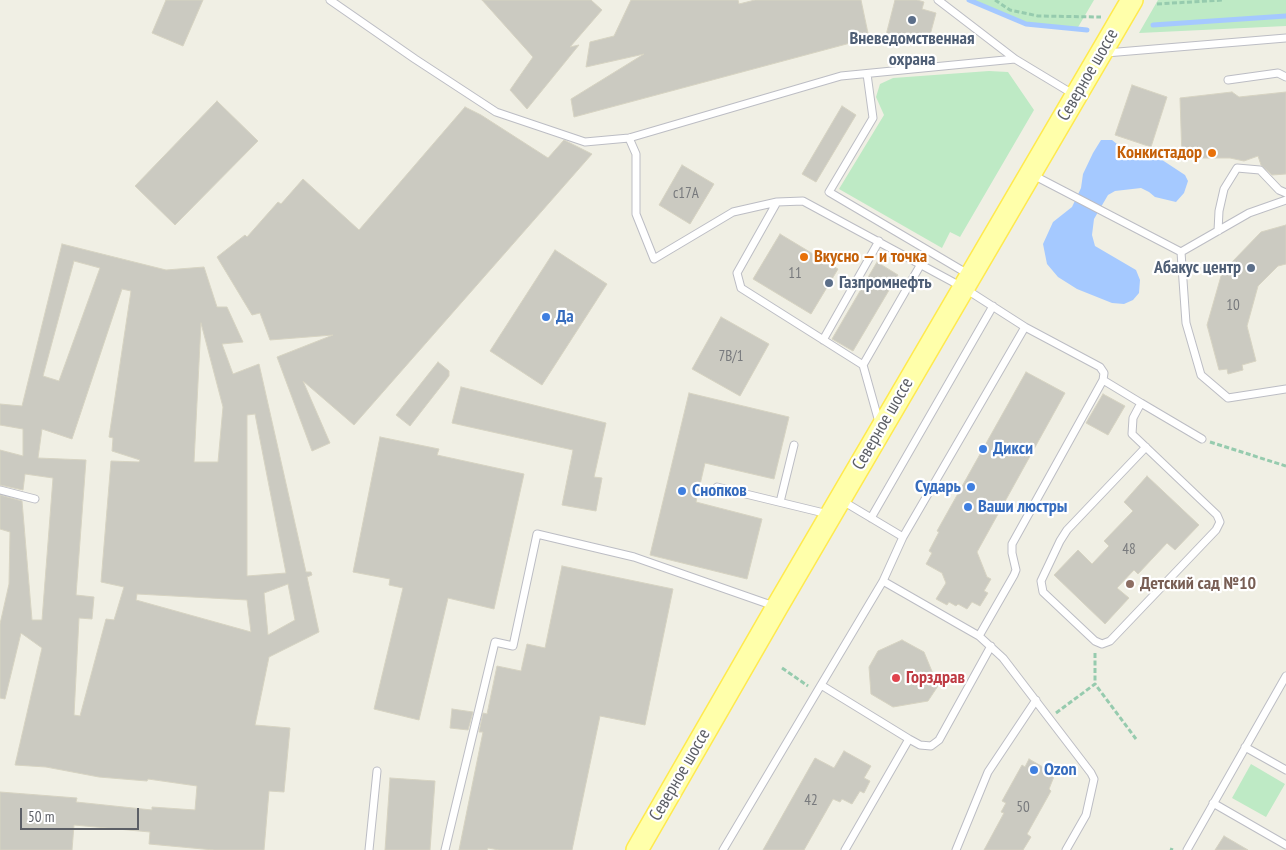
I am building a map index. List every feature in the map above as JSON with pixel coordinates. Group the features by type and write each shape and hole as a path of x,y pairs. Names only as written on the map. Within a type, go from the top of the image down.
{"main road":[{"name":"Северное шоссе","path":"637,850 835,507 1127,9"}],"lane":[{"path":"330,0 496,112 585,142 629,138 841,76 1015,59"},
{"path":"938,0 1015,59 1076,95"},
{"path":"1100,54 1286,38"},
{"path":"1228,80 1278,73 1286,77"},
{"path":"867,74 873,118 829,192 967,282 993,306 1025,327 1100,367 1104,373 1104,380 1012,544 1016,570 1014,576 979,636"},
{"path":"629,138 636,154 636,214 654,259 733,212 776,202 802,201 921,264 967,282"},
{"path":"1218,231 1219,211 1224,189 1237,168 1260,170 1279,190 1286,193"},
{"path":"1030,174 1182,252"},
{"path":"1182,252 1249,213 1286,200"},
{"path":"776,202 737,273 741,288 863,365 881,429"},
{"path":"823,340 879,241"},
{"path":"1182,252 1186,323 1201,375 1228,398 1286,389"},
{"path":"863,365 921,264"},
{"path":"871,518 993,306"},
{"path":"723,850 883,581 903,537 1025,327"},
{"path":"1104,380 1202,439"},
{"path":"1141,403 1133,418 1132,434 1146,447 1217,515 1220,522 1216,530 1110,641 1102,644 1095,642 1043,592 1041,581 1067,530 1146,447"},
{"path":"780,502 794,445"},
{"path":"717,487 780,502 835,507 871,518 903,537"},
{"path":"0,490 35,499"},
{"path":"445,850 495,642 513,646 537,534 634,557 777,607"},
{"path":"883,581 979,636 991,646 1003,658 1091,773 1094,779 1086,815 1066,850"},
{"path":"821,685 909,739 920,745 930,746 939,740 991,646"},
{"path":"1187,850 1286,676"},
{"path":"956,850 988,772 1036,700"},
{"path":"845,850 909,739"},
{"path":"1245,747 1286,770"},
{"path":"369,850 377,770"},
{"path":"1213,803 1286,845"}],"path":[{"path":"995,0 1010,10 1038,16 1127,9"},
{"path":"1157,4 1224,0"},
{"path":"1202,439 1286,466"},
{"path":"1095,642 1095,684 1136,739"},
{"path":"782,668 817,692"},
{"path":"1050,718 1095,684"}],"green space":[{"path":"969,0 1094,0 1077,29 1026,24"},
{"path":"1158,0 1286,0 1286,26 1139,33"},
{"path":"989,71 1008,72 1034,110 960,237 950,232 942,248 839,189 884,115 876,97 880,84 893,78"},
{"path":"1251,764 1285,784 1266,817 1232,798"}],"water":[{"path":"1101,140 1112,140 1127,152 1150,152 1185,175 1188,181 1184,193 1176,202 1155,197 1141,188 1115,191 1108,195 1094,219 1092,235 1095,246 1136,270 1140,280 1139,293 1133,300 1124,304 1112,303 1077,289 1058,277 1047,264 1043,244 1053,222 1072,207 1081,188 1083,174"}],"building":[{"path":"166,0 203,0 183,46 152,33"},
{"path":"482,0 591,0 602,10 570,47 579,45 527,109 510,90 533,57"},
{"path":"631,0 738,0 739,4 755,0 861,0 869,38 574,117 571,99 644,54 586,67 590,42 614,36"},
{"name":"Вневедомственная охрана","path":"895,0 917,0 924,2 922,9 936,13 929,39 915,36 913,42 900,38 899,43 885,39"},
{"path":"1132,85 1167,97 1151,147 1115,135"},
{"path":"1232,92 1239,97 1286,92 1286,174 1272,175 1261,165 1258,156 1244,161 1230,158 1182,158 1180,98"},
{"path":"217,101 258,141 175,225 135,186"},
{"path":"842,106 856,115 816,182 802,174"},
{"path":"465,107 481,115 548,158 564,140 592,154 354,425 303,381 330,443 312,451 277,357 333,335 270,340 260,313 252,315 217,257 245,235 247,237 278,202 281,204 303,179 359,230"},
{"path":"682,165 714,184 690,224 659,205"},
{"path":"1286,225 1286,264 1278,266 1258,286 1247,326 1256,361 1242,365 1243,370 1228,374 1227,369 1219,370 1207,325 1221,276 1261,232"},
{"path":"780,234 838,269 811,314 753,279"},
{"path":"62,244 166,270 204,267 217,307 227,307 243,342 222,344 233,374 259,364 306,572 311,572 312,575 307,577 319,632 269,657 255,725 290,728 284,792 269,791 264,850 214,850 149,844 150,832 74,825 72,850 0,850 0,792 77,798 76,802 152,810 152,807 195,810 197,786 148,779 147,781 99,777 46,767 15,765 42,648 21,633 5,699 0,698 0,624 9,584 10,532 0,529 0,495 22,501 32,620 42,620 53,478 25,474 23,490 0,485 0,450 23,456 23,429 0,425 0,404 22,406","holes":["74,261 100,268 59,381 43,376","122,289 131,291 109,437 113,438 112,451 140,460 139,462 111,461 101,582 124,587 114,620 106,619 80,716 74,715 79,618 92,619 94,597 76,595 86,460 38,458 42,429 72,439","201,323 223,407 218,462 194,462","255,414 286,573 247,576 247,415","288,584 295,620 268,635 264,593","137,594 247,600 251,632 136,600"]},
{"path":"555,250 607,284 542,385 490,351"},
{"path":"877,262 898,275 853,351 832,339"},
{"path":"721,317 769,344 740,396 692,369"},
{"path":"438,362 449,371 449,376 410,426 396,415"},
{"path":"1026,372 1065,393 977,552 987,577 991,579 984,591 988,593 980,606 972,602 967,609 949,602 947,605 936,599 946,583 942,573 926,564 932,553 929,551 939,532 937,531"},
{"path":"461,387 606,423 594,477 602,478 596,511 562,505 573,450 452,423"},
{"name":"Снопков","path":"689,393 789,417 774,479 705,463 696,502 762,519 747,579 650,555"},
{"path":"1103,394 1125,406 1108,435 1086,423"},
{"path":"380,437 439,449 437,455 524,474 494,609 448,598 419,720 374,709 403,588 389,585 390,579 353,572"},
{"path":"1147,476 1199,525 1175,550 1167,543 1138,574 1134,570 1117,588 1129,598 1105,624 1054,575 1078,550 1092,564 1109,546 1104,541 1133,511 1124,502"},
{"path":"562,566 673,589 645,725 600,716 572,850 499,850 488,848 487,850 459,850 483,732 479,732 483,713 487,714 497,666 521,671 527,644 545,648"},
{"path":"902,640 924,652 938,686 928,701 893,707 871,694 869,667 878,651"},
{"path":"452,709 473,712 468,730 450,728"},
{"path":"844,751 871,766 864,778 870,781 864,793 860,791 852,804 842,799 840,802 833,799 804,850 763,850 815,758 834,768"},
{"path":"1029,759 1055,774 1049,789 1051,791 1027,834 1031,837 1023,850 984,850 1004,813 1001,812 1006,803 1002,801 1022,765 1025,767"},
{"path":"390,778 435,781 430,850 385,850"},
{"path":"1224,836 1248,850 1215,850"}],"waterway":[{"path":"969,0 1026,24 1087,30"},
{"path":"1153,25 1286,16"}],"place":[{"name":"Вневедомственная охрана","path":"912,20"},
{"name":"Конкистадор","path":"1212,153"},
{"name":"Вкусно — и точка","path":"804,257"},
{"name":"Абакус центр","path":"1251,268"},
{"name":"Газпромнефть","path":"829,283"},
{"name":"Да","path":"546,317"},
{"name":"Дикси","path":"983,449"},
{"name":"Сударь","path":"971,487"},
{"name":"Снопков","path":"682,491"},
{"name":"Ваши люстры","path":"968,507"},
{"name":"Детский сад №10","path":"1130,584"},
{"name":"Горздрав","path":"896,678"},
{"name":"Ozon","path":"1034,770"}]}
